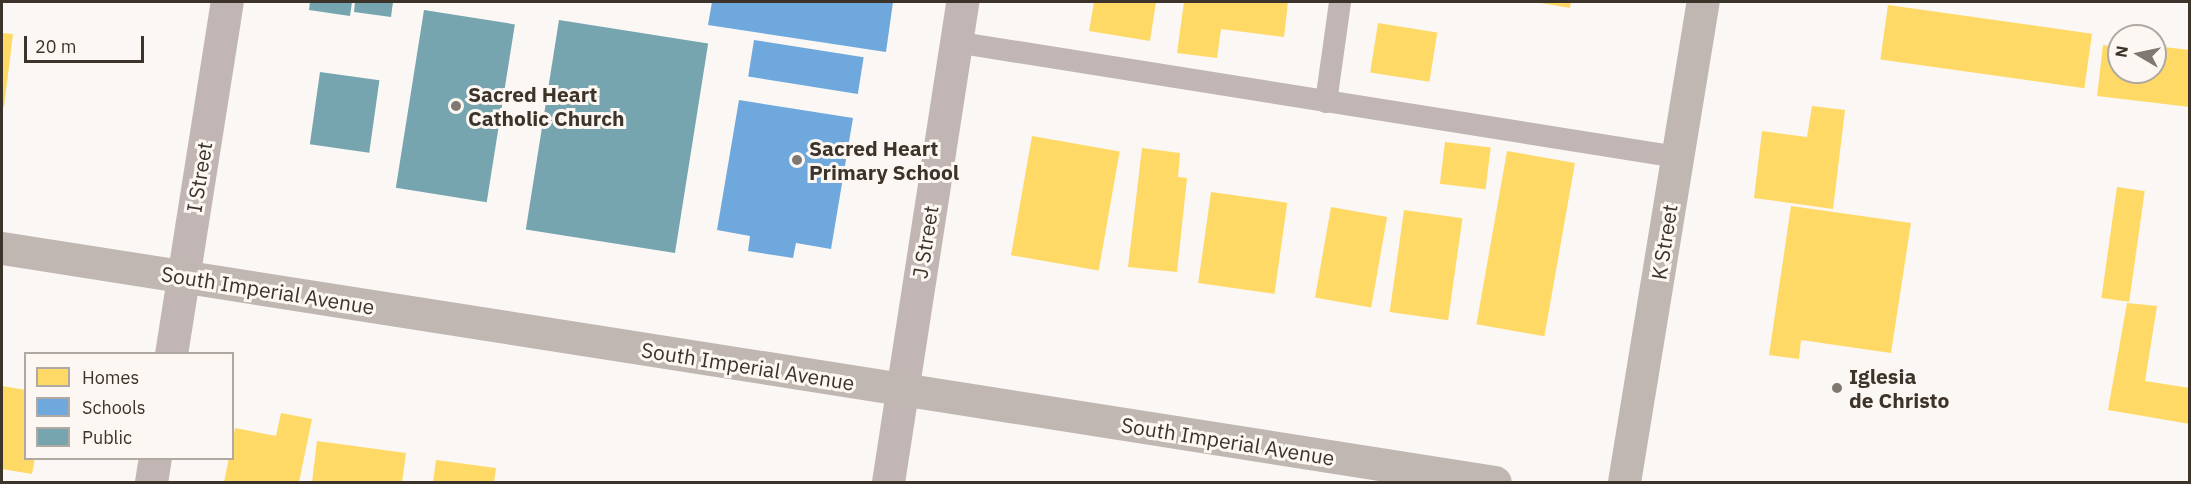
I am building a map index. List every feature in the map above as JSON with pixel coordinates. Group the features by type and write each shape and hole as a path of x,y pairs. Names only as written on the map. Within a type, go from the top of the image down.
{"main road":[{"name":"K Street","path":"1624,483 1702,2"},
{"name":"South Imperial Avenue","path":"2,248 1495,483"}],"street":[{"name":"I Street","path":"171,352 227,2"},
{"name":"J Street","path":"888,483 962,2"},
{"path":"151,483 155,460"}],"lane":[{"path":"1326,102 1340,2"},
{"path":"956,42 1678,157"}],"building: Homes":[{"path":"1094,2 1156,2 1150,41 1089,31"},
{"path":"1184,2 1288,2 1284,37 1221,29 1217,58 1177,53"},
{"path":"1535,2 1571,2 1570,8"},
{"path":"1888,5 2092,34 2084,88 1880,59"},
{"path":"1378,23 1437,32 1429,82 1370,72"},
{"path":"2,33 13,34 4,107 2,107"},
{"path":"2103,45 2107,46 2107,84 2167,84 2167,47 2190,50 2190,107 2097,96"},
{"path":"1812,106 1845,110 1833,209 1754,198 1762,131 1807,137"},
{"path":"1032,136 1120,151 1099,271 1011,255"},
{"path":"1445,142 1491,148 1486,189 1440,184"},
{"path":"1142,148 1180,153 1178,177 1187,178 1177,272 1128,267"},
{"path":"1507,151 1575,163 1544,336 1476,324"},
{"path":"2117,187 2145,191 2129,302 2101,298"},
{"path":"1211,192 1287,203 1274,294 1198,283"},
{"path":"1791,206 1911,223 1891,353 1801,340 1799,359 1769,355"},
{"path":"1331,207 1387,217 1371,308 1315,298"},
{"path":"1404,210 1462,218 1448,320 1390,312"},
{"path":"2127,303 2157,306 2145,381 2190,388 2190,424 2108,410"},
{"path":"2,386 24,390 24,460 35,460 32,474 2,469"},
{"path":"281,413 312,419 299,482 224,482 228,460 234,460 235,428 276,436"},
{"path":"317,441 406,453 402,482 312,482"},
{"path":"436,460 496,468 494,482 433,482"}],"building: Schools":[{"path":"712,2 893,2 886,52 708,25"},
{"path":"754,40 864,57 858,94 748,77"},
{"path":"739,100 853,118 831,249 796,243 793,258 748,251 750,236 717,230"}],"building: Public":[{"path":"310,2 352,2 350,16 309,10"},
{"path":"355,2 393,2 391,17 354,12"},
{"name":"Sacred Heart Catholic Church","path":"424,10 515,24 487,202 396,188"},
{"path":"559,20 708,44 675,253 526,229"},
{"path":"320,72 379,80 369,153 310,144"}],"place":[{"name":"Sacred Heart Catholic Church","path":"456,106"},
{"name":"Sacred Heart Primary School","path":"797,160"},
{"name":"Iglesia de Christo","path":"1837,388"}]}
